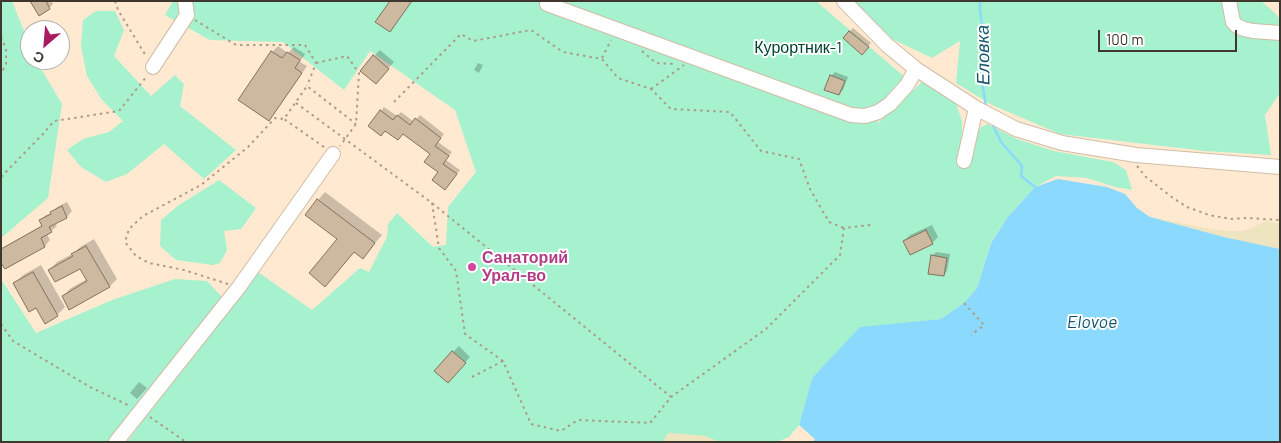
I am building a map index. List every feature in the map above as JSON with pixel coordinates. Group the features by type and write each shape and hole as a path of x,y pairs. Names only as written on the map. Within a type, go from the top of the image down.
{"street":[{"path":"844,1 887,45 916,68 976,108 1016,129 1062,143 1128,154 1280,167"},
{"path":"1229,1 1236,26 1244,30 1280,32"},
{"path":"547,4 851,115 865,116 878,112 890,104 907,85 916,68"},
{"path":"153,67 186,8"},
{"path":"964,161 976,108"},
{"path":"116,442 239,287 333,154"}],"path":[{"path":"1,177 44,134 54,121 119,111 153,67 118,10 115,1"},
{"path":"186,8 208,27 236,45 305,46 316,63"},
{"path":"394,102 461,34 473,41 531,30 563,52 602,59 618,78 651,89 671,109 730,112 761,151 799,159 810,189 829,222 844,228 871,225"},
{"path":"1,37 6,49 6,64 1,74"},
{"path":"602,59 612,38"},
{"path":"637,47 656,63 685,64 651,89"},
{"path":"239,287 184,270 149,263 136,256 125,242 129,229 143,216 201,186 248,147 275,118 284,119 333,154 356,124 359,73 347,56 316,63"},
{"path":"284,119 307,86 316,63"},
{"path":"307,86 356,124"},
{"path":"296,103 432,203 671,397"},
{"path":"1128,154 1146,176 1187,207 1210,216 1230,219 1280,220"},
{"path":"432,203 439,248 456,271 464,334 503,361 531,424 561,431 578,420 650,422 671,397 766,329 840,255 844,228"},
{"path":"964,303 984,325 971,336"},
{"path":"1,324 13,341 90,387 140,411 186,442"},
{"path":"472,377 503,361"}],"green space":[{"path":"1,1 12,1 20,21 20,70 42,70 62,104 48,198 1,238"},
{"name":"Курортник-1","path":"173,1 816,1 907,79 876,125 923,81 956,103 962,121 958,159 981,127 988,124 1017,139 1054,151 1113,162 1126,170 1132,190 1087,178 1056,176 1035,187 1007,218 991,242 977,288 964,303 941,319 860,328 812,378 799,425 789,437 777,442 719,442 705,436 668,433 663,442 127,442 255,270 312,310 360,268 369,272 387,237 388,224 397,213 433,247 446,245 448,207 476,172 455,110 370,51 344,90 283,42 210,40 165,15"},
{"path":"851,1 1261,1 1280,20 1280,93 1265,115 1271,155 1205,151 1060,134 992,105 956,83 960,41 932,58 888,37"},
{"path":"96,11 115,11 124,30 114,56 151,96 175,75 184,84 180,106 236,150 204,179 164,144 127,174 106,182 81,167 67,150 83,139 109,132 123,121 102,100 87,76 81,46 83,20"},
{"path":"219,180 256,208 241,229 224,231 227,250 220,263 213,265 176,260 160,246 161,220 179,205"},
{"path":"1,279 36,333 112,300 175,279 207,281 222,297 111,442 1,442"}],"sand":[{"path":"1150,217 1228,231 1243,231 1266,221 1280,224 1280,249 1224,237"},
{"path":"668,433 705,436 719,442 663,442"}],"water":[{"name":"Elovoe","path":"1058,179 1107,187 1125,194 1137,208 1150,217 1224,237 1280,249 1280,442 813,442 815,439 799,425 812,378 860,327 941,319 964,303 977,288 991,243 1007,218 1035,187"}],"building":[{"path":"30,1 46,1 50,9 39,16"},
{"path":"390,1 412,1 390,32 375,22"},
{"path":"849,31 869,47 862,55 843,38"},
{"path":"271,51 282,58 287,52 300,60 295,68 302,73 269,121 238,100"},
{"path":"373,55 389,69 376,84 360,71"},
{"path":"830,75 845,81 839,95 824,90"},
{"path":"380,110 393,120 397,115 410,125 415,118 441,138 435,146 449,156 443,164 457,174 445,190 432,180 438,172 424,162 430,154 403,134 398,140 385,131 381,136 368,126"},
{"path":"317,199 375,243 363,259 354,252 325,287 309,273 337,239 305,215"},
{"path":"62,206 67,218 49,227 52,232 41,238 45,247 5,269 1,263 1,249 42,226 39,220"},
{"path":"926,230 933,244 910,255 903,241"},
{"path":"86,246 110,287 69,310 62,296 87,281 80,269 55,282 48,270 73,256 71,254"},
{"path":"931,255 947,258 944,276 928,274"},
{"path":"33,272 58,316 45,324 36,308 29,312 13,283"},
{"path":"452,351 466,363 448,383 434,371"}],"waterway":[{"name":"Еловка","path":"980,1 985,46 982,83 986,106"},
{"name":"Еловка","path":"993,125 1001,142 1022,166 1021,176 1035,187"}],"place":[{"name":"Санаторий Урал-во","path":"472,267"}]}
